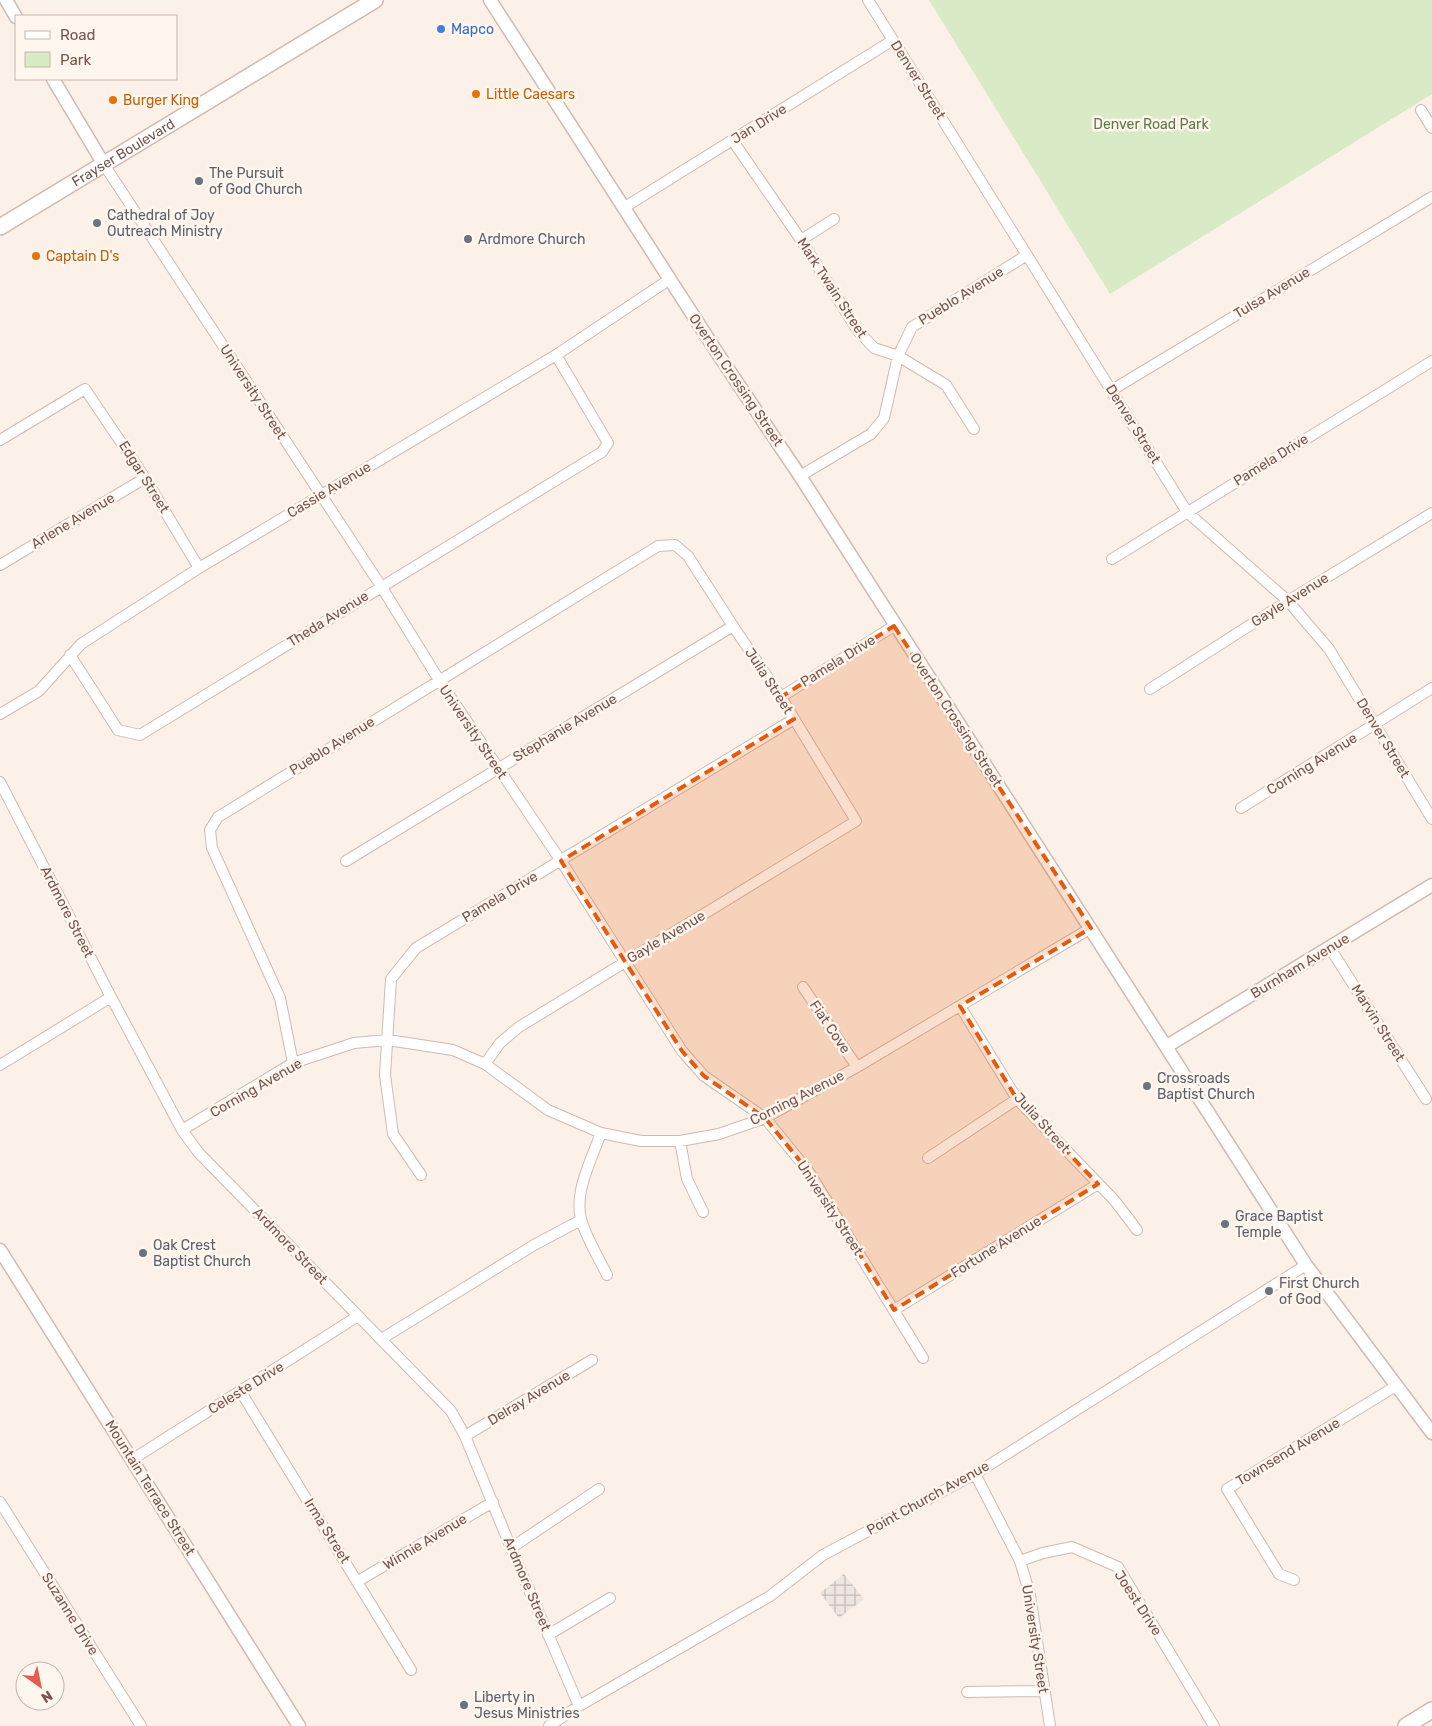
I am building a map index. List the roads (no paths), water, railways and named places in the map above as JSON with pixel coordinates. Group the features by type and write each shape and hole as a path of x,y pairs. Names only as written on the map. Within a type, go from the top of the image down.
{"main road":[{"name":"Frayser Boulevard","path":"0,227 354,5 375,0"},
{"path":"1406,1726 1432,1710"}],"street":[{"path":"6,0 15,15"},
{"name":"Overton Crossing Street","path":"490,0 800,476 894,626 1091,928 1306,1266 1432,1433"},
{"name":"Denver Street","path":"868,0 1187,512 1288,601 1330,649 1432,819"},
{"name":"Jan Drive","path":"625,207 893,40"},
{"name":"University Street","path":"54,80 104,163 381,586 439,680 561,861 682,1051 704,1076 765,1118 809,1172 923,1358"},
{"path":"1421,110 1432,128"},
{"name":"Mark Twain Street","path":"733,141 801,240 858,331 874,348 898,356 946,386 974,428"},
{"name":"Tulsa Avenue","path":"1112,390 1432,197"},
{"path":"801,240 834,219"},
{"name":"Pueblo Avenue","path":"800,476 871,434 884,418 898,356 912,327 1027,255"},
{"name":"Cassie Avenue","path":"0,714 39,691 81,644 199,568 556,355 670,279"},
{"name":"Theda Avenue","path":"70,655 118,730 140,735 602,452 608,443 556,355"},
{"name":"Pamela Drive","path":"1112,559 1432,361"},
{"name":"Edgar Street","path":"0,440 86,389 145,478 199,568"},
{"name":"Arlene Avenue","path":"0,564 145,478"},
{"name":"Gayle Avenue","path":"1150,689 1288,601 1432,513"},
{"name":"Pueblo Avenue","path":"293,1064 280,998 212,848 210,830 218,817 658,546 675,546"},
{"name":"Julia Street","path":"675,546 688,556 732,626 781,697 856,821"},
{"name":"Stephanie Avenue","path":"346,861 732,626"},
{"name":"Pamela Drive","path":"781,697 894,626"},
{"name":"Corning Avenue","path":"1241,808 1432,688"},
{"name":"Pamela Drive","path":"421,1174 393,1134 385,1075 391,979 416,948 794,719"},
{"name":"Ardmore Street","path":"0,782 182,1130 198,1152 451,1410 465,1436 579,1706"},
{"name":"Gayle Avenue","path":"485,1064 500,1043 518,1027 856,821"},
{"name":"Burnham Avenue","path":"1166,1046 1432,885"},
{"name":"Corning Avenue","path":"182,1130 293,1064 354,1043 388,1040 453,1050 485,1064 548,1110 601,1132 641,1141 680,1141 719,1134 765,1118 857,1067 1091,928"},
{"name":"Marvin Street","path":"1330,948 1426,1099"},
{"name":"Fiat Cove","path":"803,987 857,1067"},
{"path":"0,1065 111,997"},
{"name":"Julia Street","path":"960,1006 1017,1099 1098,1184 1137,1230"},
{"path":"928,1158 1017,1099"},
{"path":"601,1132 584,1183 580,1209 581,1220 607,1275"},
{"path":"680,1141 687,1179 703,1212"},
{"name":"Fortune Avenue","path":"894,1310 1098,1184"},
{"path":"382,1338 534,1244 581,1220"},
{"name":"Mountain Terrace Street","path":"2,1257 133,1459 295,1725"},
{"name":"Point Church Avenue","path":"549,1726 579,1706 770,1596 823,1555 975,1474 1306,1266"},
{"name":"Celeste Drive","path":"133,1459 358,1316"},
{"name":"Delray Avenue","path":"465,1436 592,1360"},
{"name":"Townsend Avenue","path":"1294,1580 1279,1574 1227,1489 1396,1386"},
{"name":"Irma Street","path":"241,1392 411,1670"},
{"name":"University Street","path":"975,1474 1020,1561 1030,1595 1043,1691 1050,1726"},
{"path":"511,1548 599,1489"},
{"name":"Suzanne Drive","path":"0,1502 140,1726"},
{"name":"Winnie Avenue","path":"358,1581 493,1502"},
{"name":"Joest Drive","path":"1020,1561 1043,1553 1072,1547 1118,1568 1214,1726"},
{"path":"548,1635 610,1598"},
{"path":"967,1692 1043,1691"}],"place":[{"name":"Mapco","path":"441,29"},
{"name":"Little Caesars","path":"476,94"},
{"name":"Burger King","path":"113,100"},
{"name":"The Pursuit of God Church","path":"199,181"},
{"name":"Cathedral of Joy Outreach Ministry","path":"97,223"},
{"name":"Ardmore Church","path":"468,239"},
{"name":"Captain D's","path":"36,256"},
{"name":"Crossroads Baptist Church","path":"1147,1086"},
{"name":"Grace Baptist Temple","path":"1225,1224"},
{"name":"Oak Crest Baptist Church","path":"143,1253"},
{"name":"First Church of God","path":"1269,1291"},
{"name":"Liberty in Jesus Ministries","path":"464,1705"}],"park label":[{"name":"Denver Road Park","path":"1151,124"}]}
